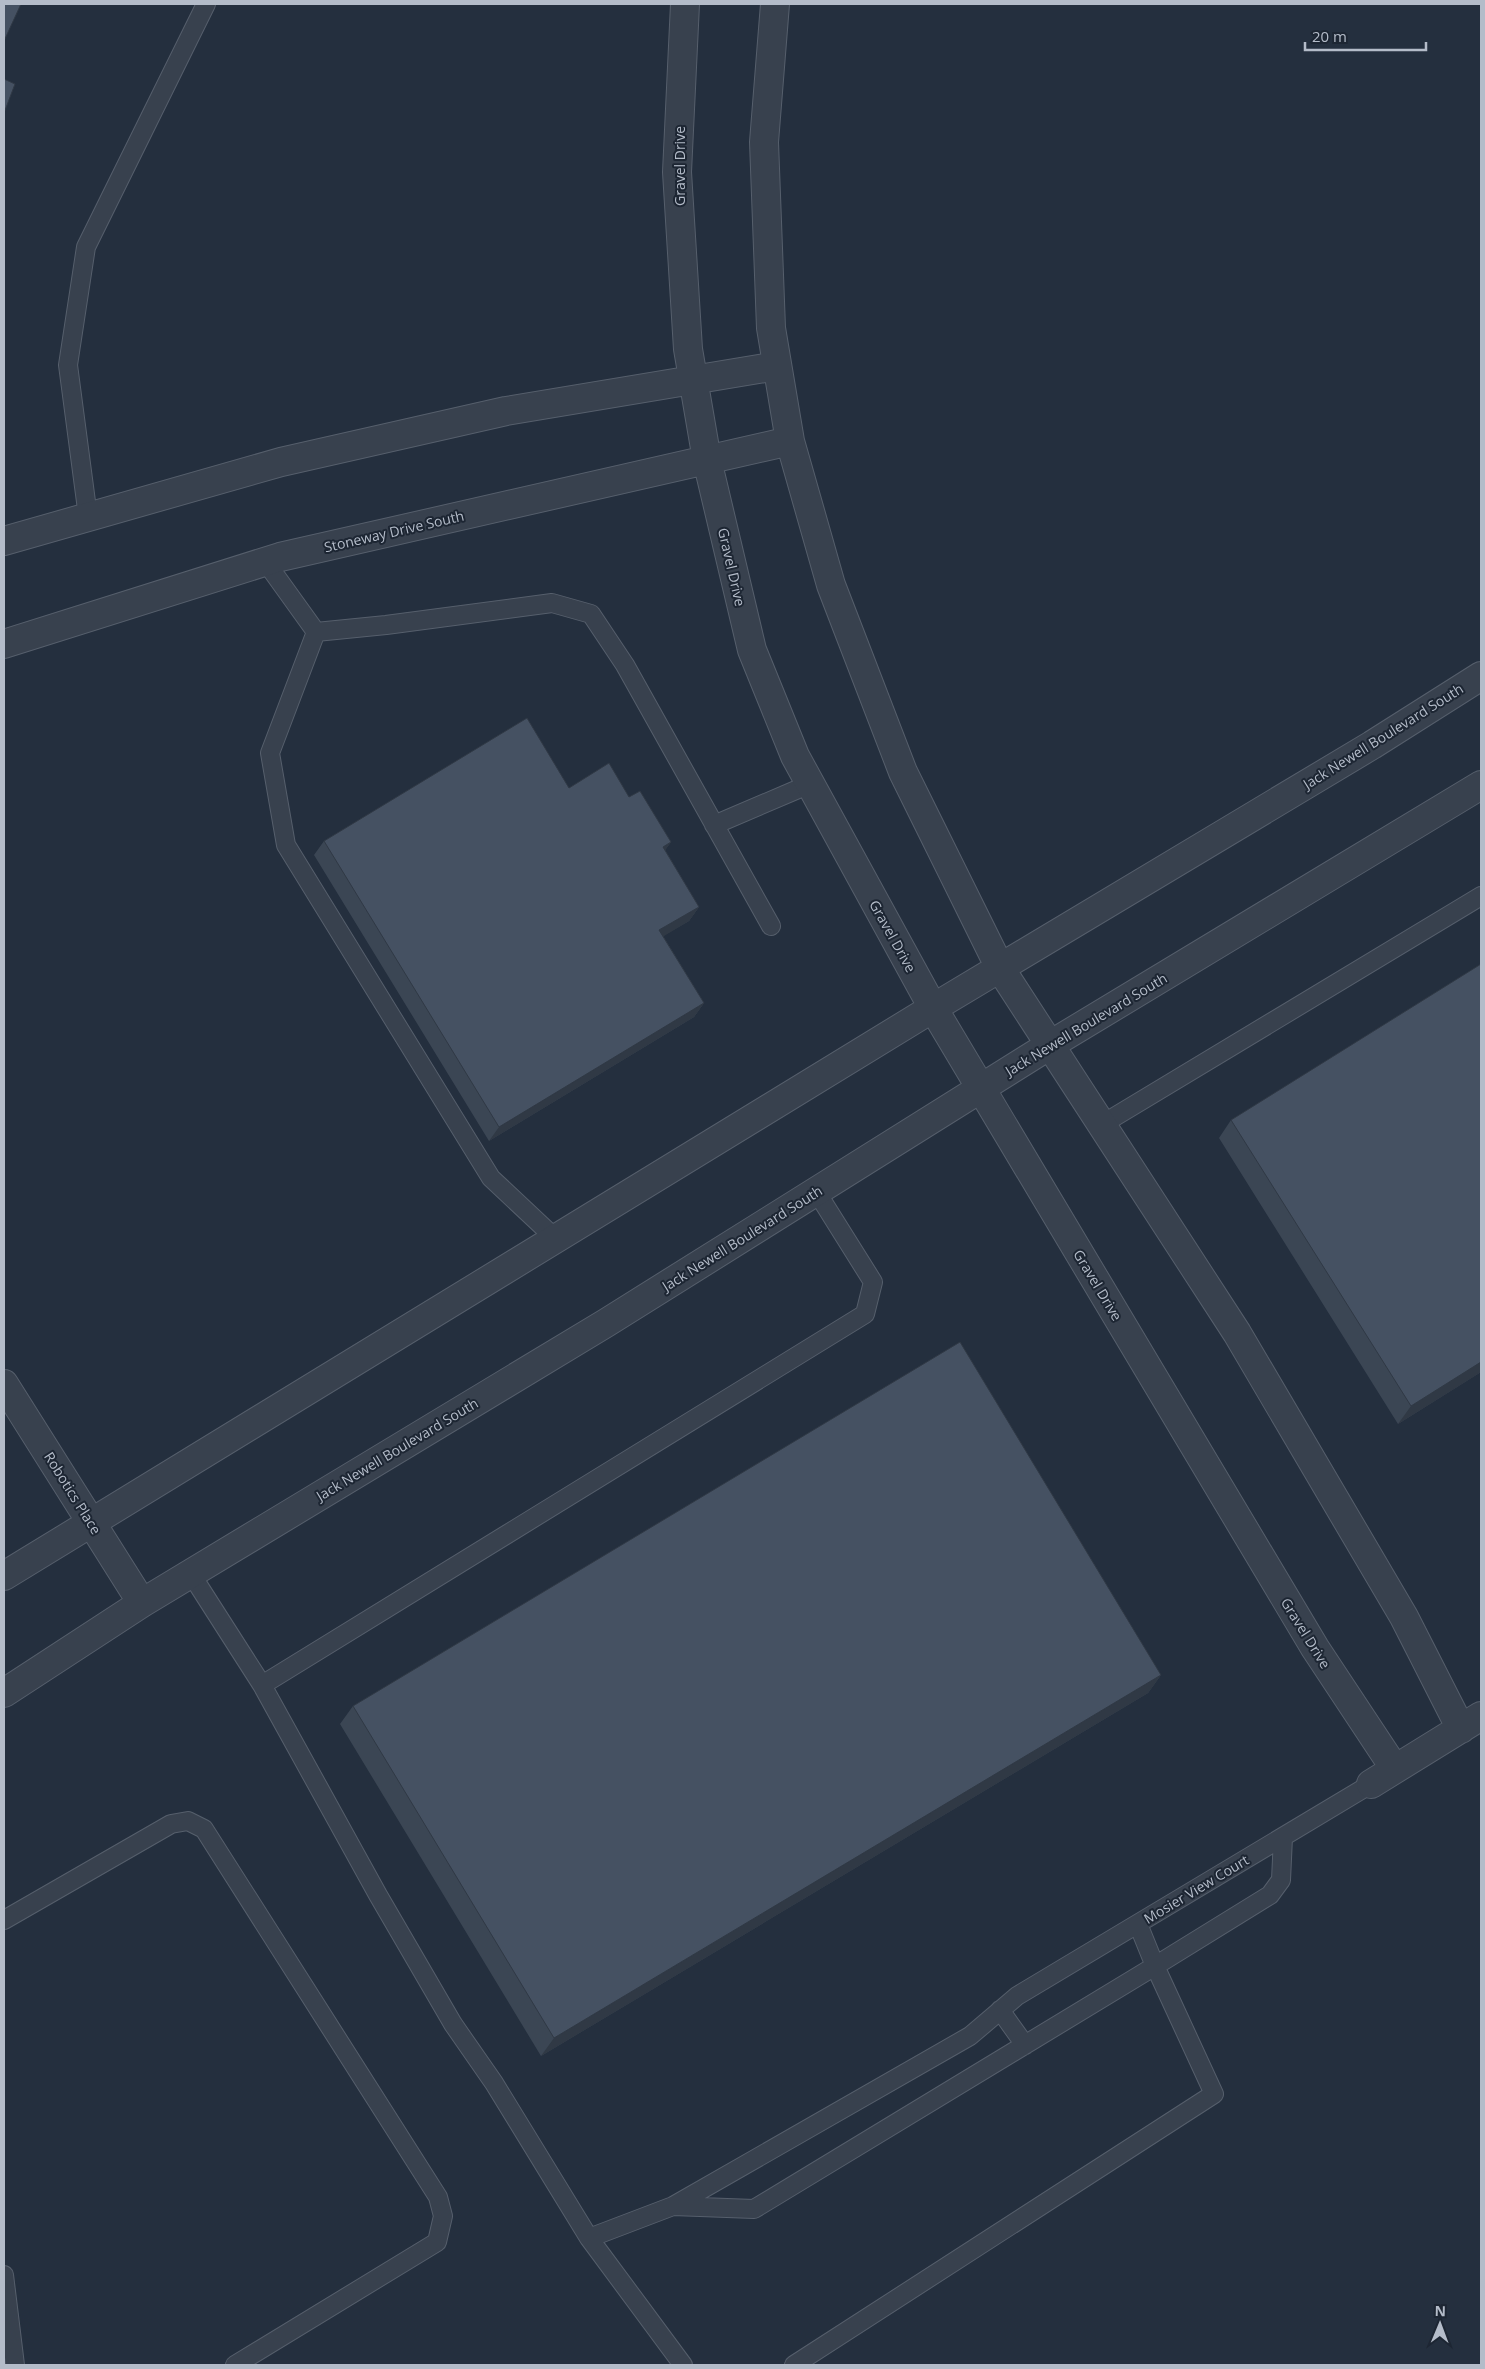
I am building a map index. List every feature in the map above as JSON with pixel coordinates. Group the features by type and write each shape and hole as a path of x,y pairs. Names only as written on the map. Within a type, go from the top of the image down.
{"street":[{"name":"Gravel Drive","path":"685,4 677,172 688,349 707,460 752,650 795,756 933,1008 1315,1648 1395,1769"},
{"path":"775,4 764,142 771,328 777,366 790,442 831,586 903,772 1000,968 1237,1333 1404,1617 1471,1723"},
{"path":"4,541 281,462 506,412 777,366"},
{"name":"Stoneway Drive South","path":"4,644 265,561 790,442"},
{"name":"Jack Newell Boulevard South","path":"4,1576 91,1521 933,1008 1372,745 1481,676"},
{"name":"Jack Newell Boulevard South","path":"4,1693 142,1603 606,1323 980,1088 1481,785"},
{"name":"Robotics Place","path":"4,1384 142,1603"},
{"name":"Mosier View Court","path":"1371,1784 1471,1723"}],"lane":[{"path":"88,517 68,365 86,247 206,4"},
{"path":"265,561 316,632"},
{"path":"316,632 386,625 552,603 591,614 625,665 771,926"},
{"path":"316,632 270,753 286,845 491,1178 556,1239"},
{"path":"714,825 810,784"},
{"path":"1101,1125 1481,896"},
{"path":"262,1684 864,1314 872,1282 816,1191"},
{"path":"191,1574 262,1684 378,1895 452,2024 494,2083 589,2238 683,2365"},
{"name":"Mosier View Court","path":"673,2206 970,2036 1017,1996 1371,1784"},
{"path":"4,1920 171,1824 188,1821 204,1829 438,2196 444,2216 437,2242 235,2365"},
{"path":"589,2238 673,2206 754,2209 1270,1895 1280,1880 1283,1837"},
{"path":"794,2365 1214,2094 1155,1966 1138,1924"},
{"path":"1000,2010 1025,2045"},
{"path":"4,2275 15,2365"}],"building":[{"path":"4,4 21,4 4,41"},
{"path":"4,79 15,84 4,113"},
{"path":"527,718 569,788 609,763 629,797 640,791 671,842 663,847 699,907 659,930 704,1003 499,1127 324,841"},
{"path":"1481,964 1481,1362 1411,1406 1231,1120"},
{"path":"960,1342 1161,1675 554,2038 353,1706"}]}
